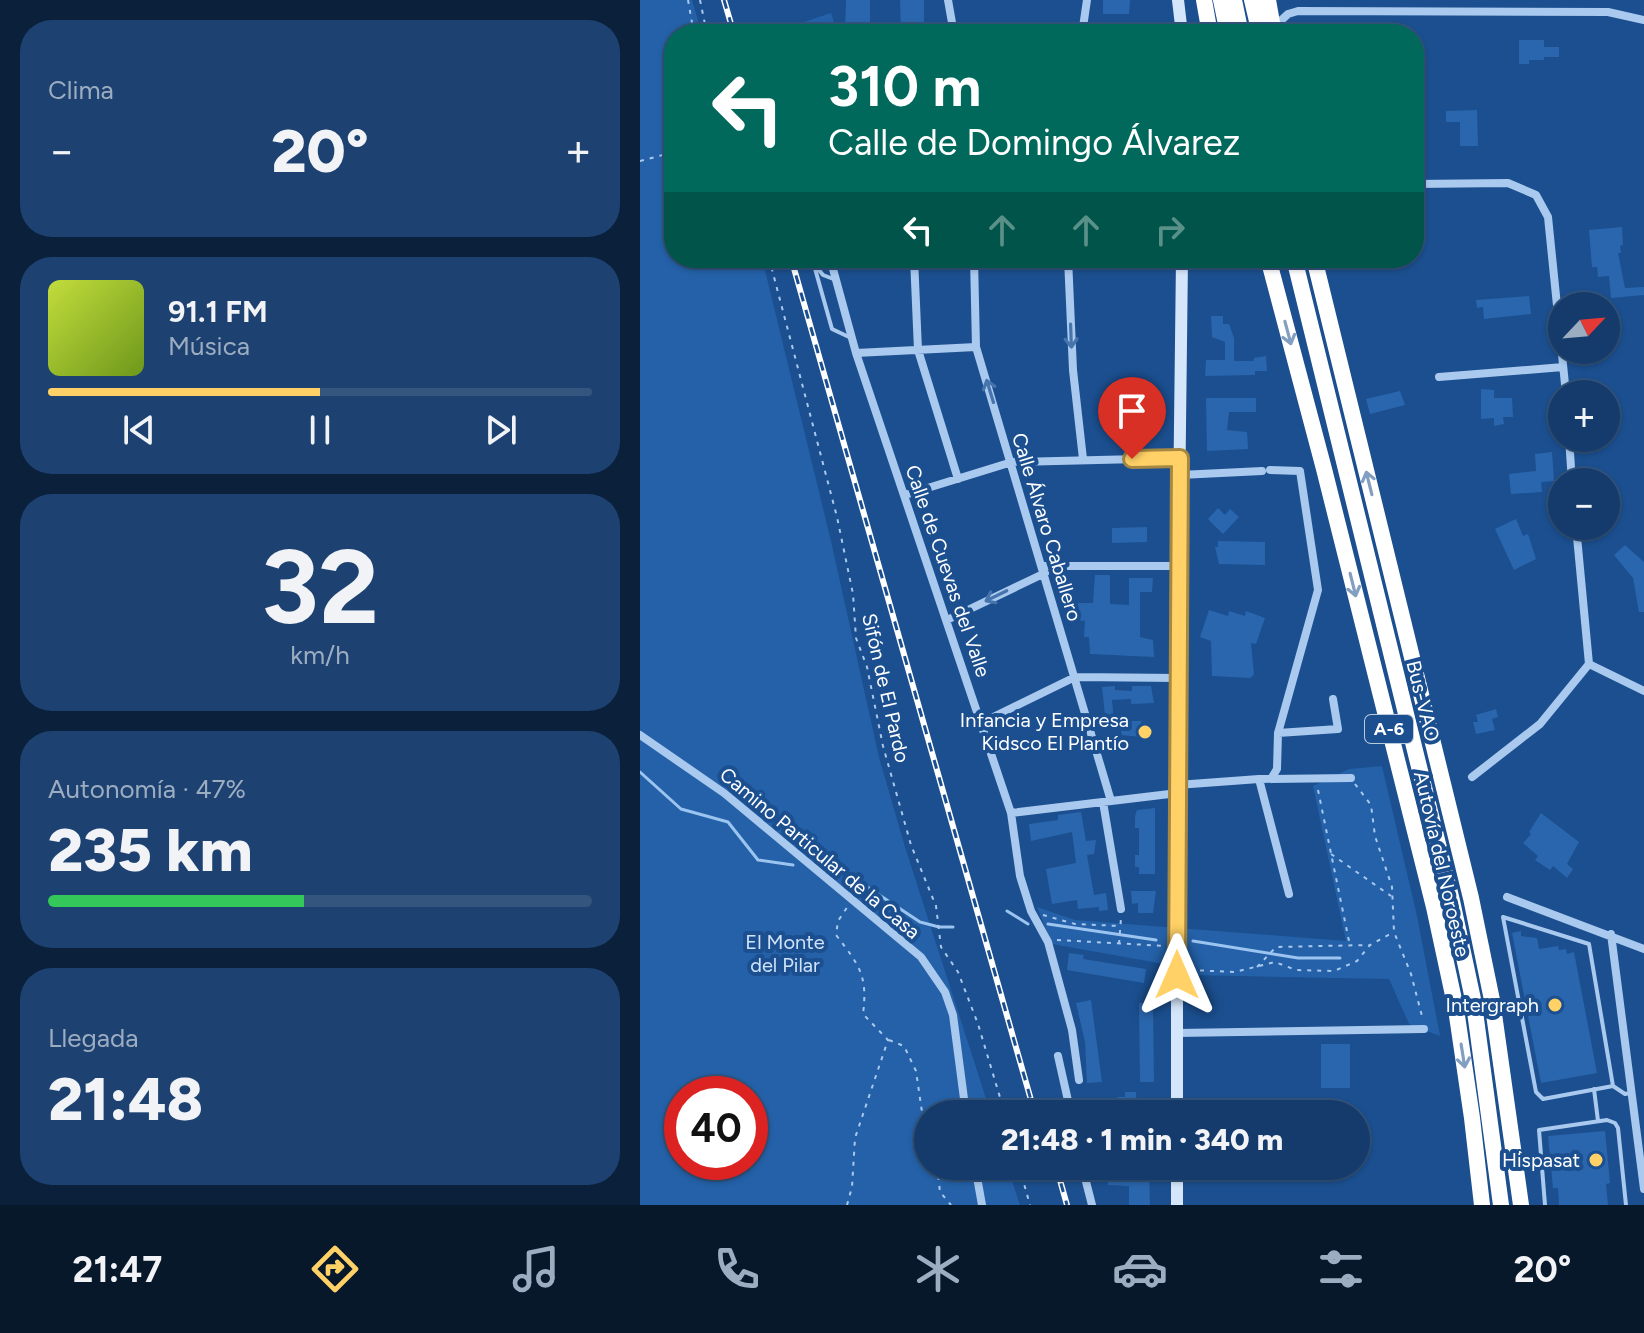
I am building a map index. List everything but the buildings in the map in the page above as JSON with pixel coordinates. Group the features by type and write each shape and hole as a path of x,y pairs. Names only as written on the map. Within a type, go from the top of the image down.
{"highway":[{"path":"1204,0 1208,24"},
{"path":"1221,0 1226,24"},
{"path":"1234,0 1239,24"},
{"path":"1252,0 1265,24"},
{"path":"1268,0 1269,24"},
{"name":"Autovía del Noroeste","path":"1271,268 1434,907 1456,1009 1482,1205"},
{"path":"1286,268 1309,356 1344,463"},
{"name":"Bus-VAO","path":"1296,268 1452,901 1474,1004 1492,1116 1501,1205"},
{"name":"Autovía del Noroeste","path":"1316,268 1474,913 1492,1000 1521,1205"}],"street":[{"path":"948,0 952,24"},
{"path":"1083,24 1087,0"},
{"path":"1178,0 1181,24"},
{"path":"1277,24 1288,14 1298,11 1608,12 1644,20"},
{"path":"1424,184 1508,183 1536,195 1548,217 1564,380"},
{"name":"Calle de Cuevas del Valle","path":"833,268 856,353 983,722 1011,813 1020,876 1031,911 1048,942 1072,1030 1079,1080"},
{"path":"914,268 918,350 958,479"},
{"name":"Calle Álvaro Caballero","path":"974,268 976,347 1044,569 1107,801 1121,909"},
{"path":"1068,268 1073,370 1083,459"},
{"path":"1177,1100 1177,678 1182,268"},
{"path":"856,353 976,347"},
{"path":"1439,377 1563,367"},
{"path":"905,495 1012,462 1180,458"},
{"path":"1180,475 1300,471 1318,590 1278,733 1277,769 1271,779"},
{"path":"1472,777 1540,724 1589,664 1577,540"},
{"path":"947,620 1044,569 1179,566"},
{"path":"1589,664 1644,691"},
{"path":"983,722 1075,677 1177,678"},
{"path":"1278,733 1338,729 1333,699"},
{"name":"Camino Particular de la Casa","path":"640,735 724,793 921,957 945,992 953,1015 964,1100"},
{"path":"1011,813 1259,779 1351,778"},
{"path":"1259,779 1289,894"},
{"path":"1507,897 1644,949"},
{"path":"1611,934 1642,1148 1644,1189"},
{"path":"1177,1033 1424,1029"},
{"path":"1058,1056 1068,1100"},
{"path":"978,1180 982,1205"},
{"path":"1086,1180 1092,1205"},
{"path":"1177,1180 1177,1205"}],"lane":[{"path":"815,268 832,329 852,338"},
{"path":"818,268 823,275 836,280"},
{"path":"1613,1086 1589,944 1503,917 1536,1092 1543,1099 1613,1086 1625,1094 1633,1093"},
{"path":"1594,1089 1598,1121"},
{"path":"1545,1205 1539,1130 1598,1121 1611,1121 1618,1128 1626,1205"}],"path":[{"path":"688,0 692,24"},
{"path":"700,0 705,24"},
{"path":"640,161 664,155"},
{"name":"Sifón de El Pardo","path":"772,268 837,517 853,594 856,638 867,667 883,746 911,845 936,906 941,947 958,972 1001,1100"},
{"path":"1316,777 1350,946"},
{"path":"1351,778 1371,805 1375,836 1386,862 1394,932 1411,974 1424,1029"},
{"path":"1331,854 1392,897"},
{"path":"860,904 849,905 838,921 836,935 861,967 866,996 863,1014 888,1040 904,1046 916,1071 920,1100"},
{"path":"1031,911 1075,924 1120,926 1119,946"},
{"path":"1186,969 1235,972 1275,962 1296,970 1334,971 1357,961 1370,945 1394,932"},
{"path":"1048,942 1177,946"},
{"path":"1256,968 1260,960 1268,957 1276,947 1370,945"},
{"path":"847,1205 852,1187 855,1138 888,1040"},
{"path":"939,1180 940,1192 951,1205"},
{"path":"1023,1180 1030,1205"}],"green space":[{"name":"El Monte del Pilar","path":"640,0 692,0 699,24 664,24 664,268 764,268 831,541 879,757 986,1100 914,1100 914,1180 1012,1180 1020,1205 640,1205"},
{"path":"831,13 835,24 798,24"},
{"path":"1382,766 1417,916 1440,1036 1409,1024 1389,979 1188,975 1164,964 1052,944 1037,907 1075,920 1346,941 1313,786 1349,769"}],"waterway":[{"path":"640,772 681,809 728,822 758,860 793,865"},
{"path":"825,859 920,922 953,927"},
{"path":"1007,911 1028,924"},
{"path":"1048,924 1156,940"},
{"path":"1193,941 1298,958 1340,958"}],"railway":[{"path":"724,0 731,24"},
{"path":"794,268 1031,1100"},
{"path":"1060,1180 1067,1205"}],"place":[{"name":"Infancia y Empresa Kidsco El Plantío","path":"1145,732"},
{"name":"Intergraph","path":"1555,1005"},
{"name":"Hispasat","path":"1596,1160"}],"route":[{"path":"1132,459 1180,458 1177,975"}]}
